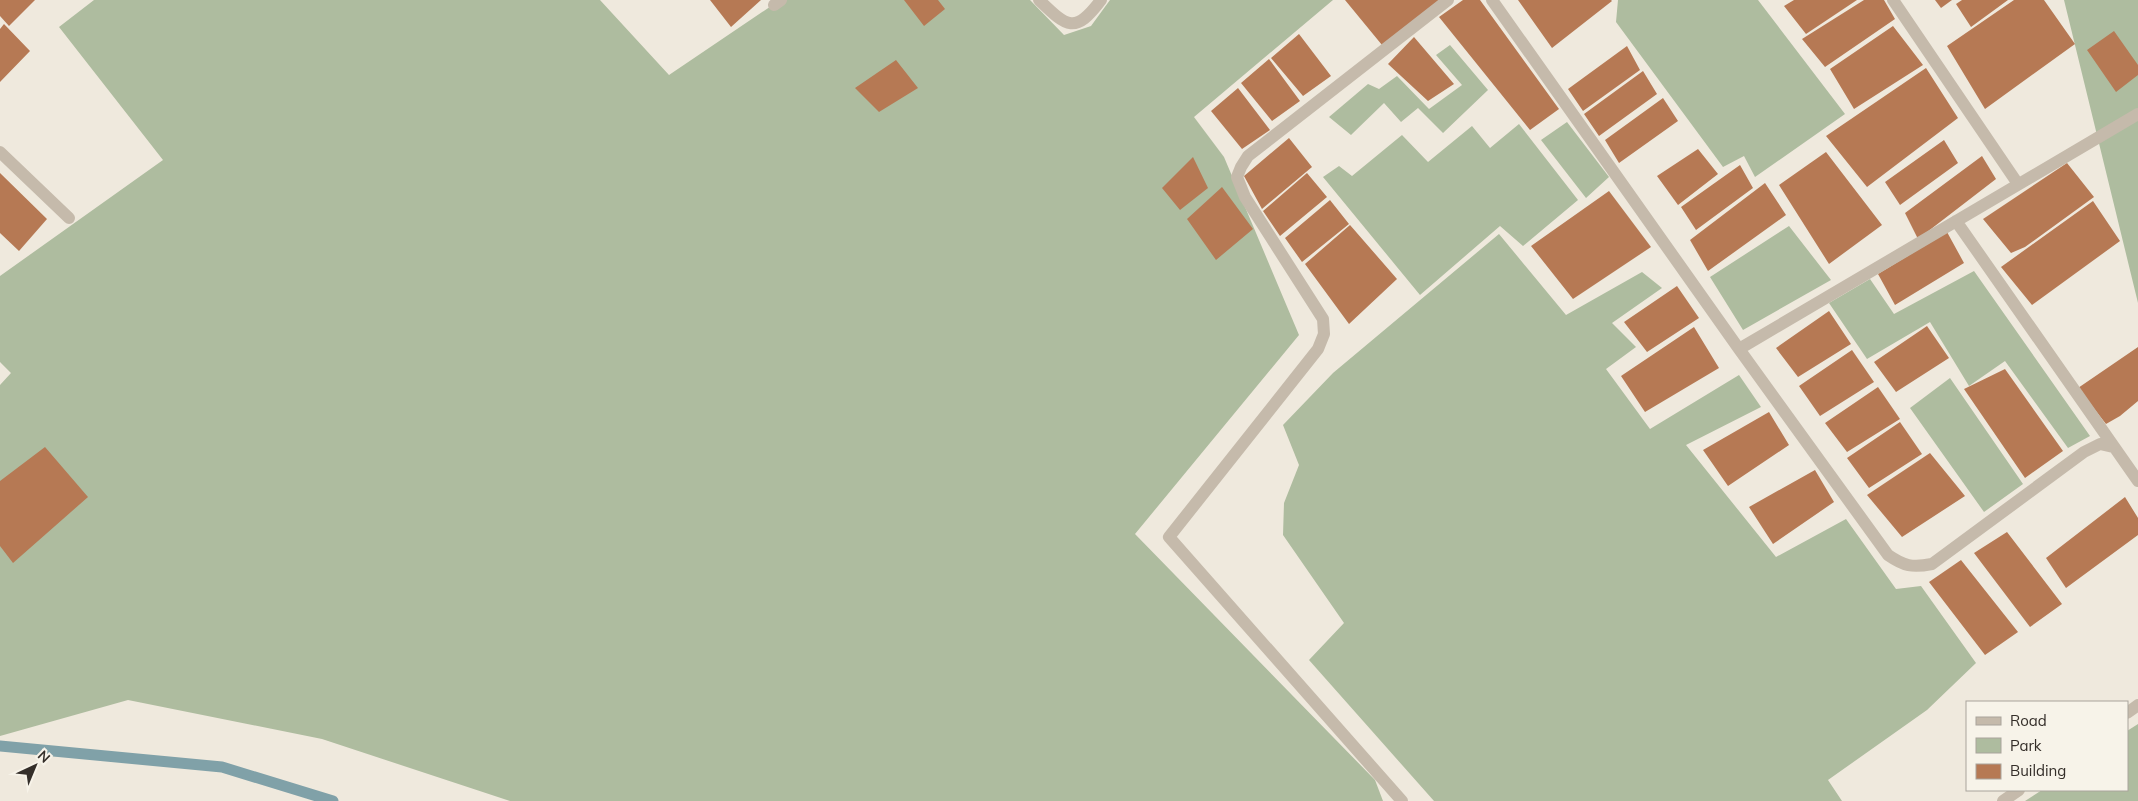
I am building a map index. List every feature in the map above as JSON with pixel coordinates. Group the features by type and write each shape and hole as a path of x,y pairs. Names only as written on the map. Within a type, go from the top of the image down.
{"street":[{"path":"1039,0 1060,20 1071,24 1082,22 1101,0"},
{"path":"1402,801 1169,537 1318,350 1324,334 1323,319 1246,196 1237,177 1240,167 1248,156 1448,0"},
{"path":"1492,0 1739,350 1888,555 1899,563 1915,568 1932,564 2084,452 2100,444 2113,447"},
{"path":"1893,0 2018,184"},
{"path":"1739,350 2138,114"},
{"path":"0,152 69,218"},
{"path":"1956,221 2138,481"},
{"path":"2003,801 2018,791"}],"green space":[{"path":"94,0 600,0 669,75 780,0 1030,0 1064,35 1091,26 1110,0 1333,0 1194,117 1224,157 1299,335 1135,534 1375,780 1383,801 510,801 322,739 128,700 0,736 0,385 11,373 0,362 0,276 163,160 59,27"},
{"path":"1618,0 1758,0 1845,114 1755,177 1744,156 1723,167 1616,22"},
{"path":"2064,0 2138,0 2138,303"},
{"path":"1450,45 1488,90 1443,133 1418,108 1401,122 1384,103 1351,135 1329,117 1368,84 1379,89 1397,76 1429,109 1462,85 1436,55"},
{"path":"1567,122 1609,177 1586,198 1541,140"},
{"path":"1519,124 1578,200 1523,246 1500,226 1420,295 1323,177 1339,166 1352,176 1402,135 1428,162 1472,126 1490,148"},
{"path":"1789,226 1831,280 1743,330 1710,277"},
{"path":"1499,234 1566,315 1642,272 1662,288 1612,323 1636,347 1606,369 1650,429 1739,375 1761,407 1686,445 1776,557 1846,519 1896,589 1921,586 1976,663 1927,710 1828,780 1842,801 1434,801 1309,660 1344,623 1283,535 1284,503 1299,465 1283,425 1333,373"},
{"path":"1974,271 2090,436 2068,448 2005,361 1969,386 1930,322 1867,359 1829,303 1870,279 1894,314"},
{"path":"1950,378 2023,484 1984,512 1910,408"},
{"path":"2138,724 2138,801 2025,801 2040,791 2128,791 2128,730"}],"building":[{"path":"0,0 35,0 9,26 0,16"},
{"path":"710,0 761,0 731,27"},
{"path":"904,0 938,0 945,9 924,26"},
{"path":"1345,0 1440,0 1382,45"},
{"path":"1463,0 1480,0 1559,109 1530,130 1439,17"},
{"path":"1518,0 1611,0 1612,1 1552,48"},
{"path":"1794,0 1857,0 1806,34 1784,6"},
{"path":"1864,0 1884,0 1895,19 1825,67 1802,39"},
{"path":"1935,0 1952,0 1941,8"},
{"path":"1962,0 2008,0 1971,27 1956,4"},
{"path":"2014,0 2044,0 2075,44 1985,109 1947,46"},
{"path":"4,24 30,51 0,82 0,29"},
{"path":"1893,26 1923,65 1854,109 1830,69"},
{"path":"2114,31 2138,65 2138,75 2116,92 2087,50"},
{"path":"1299,34 1331,76 1303,96 1271,58"},
{"path":"1414,37 1454,84 1428,101 1388,64"},
{"path":"1627,46 1640,70 1583,111 1568,89"},
{"path":"1269,59 1300,101 1272,121 1241,83"},
{"path":"896,60 918,88 879,112 855,88"},
{"path":"1926,68 1958,118 1867,187 1826,136"},
{"path":"1643,71 1657,94 1599,136 1584,114"},
{"path":"1238,88 1270,130 1242,149 1211,111"},
{"path":"1663,98 1678,121 1619,163 1605,140"},
{"path":"1289,138 1312,167 1262,209 1244,176"},
{"path":"1944,140 1958,163 1900,205 1885,182"},
{"path":"1698,149 1718,174 1678,205 1657,176"},
{"path":"1826,152 1882,225 1829,264 1779,185"},
{"path":"1982,156 1996,179 1918,239 1905,213"},
{"path":"1193,157 1208,188 1180,210 1162,188"},
{"path":"2067,163 2094,197 2025,247 2011,253 1983,219"},
{"path":"1740,165 1753,188 1696,230 1681,207"},
{"path":"0,173 47,219 19,251 0,233"},
{"path":"1307,173 1327,197 1280,236 1263,211"},
{"path":"1765,183 1786,215 1708,271 1690,240"},
{"path":"1222,187 1253,229 1216,260 1187,219"},
{"path":"1609,191 1651,247 1573,299 1531,246"},
{"path":"1330,200 1349,224 1302,262 1285,238"},
{"path":"2093,201 2120,241 2032,305 2001,267"},
{"path":"1350,225 1397,279 1349,324 1305,264"},
{"path":"1947,232 1964,263 1895,305 1878,274"},
{"path":"1677,286 1699,318 1647,352 1624,322"},
{"path":"1829,311 1851,344 1798,377 1776,348"},
{"path":"1927,326 1949,358 1896,392 1874,362"},
{"path":"1694,327 1719,368 1645,412 1621,376"},
{"path":"2138,347 2138,401 2120,416 2106,424 2078,388"},
{"path":"1852,350 1874,382 1820,416 1799,386"},
{"path":"2005,369 2063,451 2025,478 1964,389"},
{"path":"1878,387 1900,419 1847,452 1825,423"},
{"path":"1769,412 1789,445 1728,486 1703,450"},
{"path":"1900,422 1922,454 1869,488 1847,458"},
{"path":"45,447 88,497 13,563 0,546 0,481"},
{"path":"1930,453 1965,496 1902,537 1867,495"},
{"path":"1815,470 1834,502 1773,544 1749,507"},
{"path":"2125,497 2138,518 2138,535 2066,588 2046,558"},
{"path":"2007,532 2062,604 2030,627 1974,553"},
{"path":"1961,560 2018,632 1985,655 1929,582"}],"waterway":[{"path":"0,746 222,767 333,801"}]}
